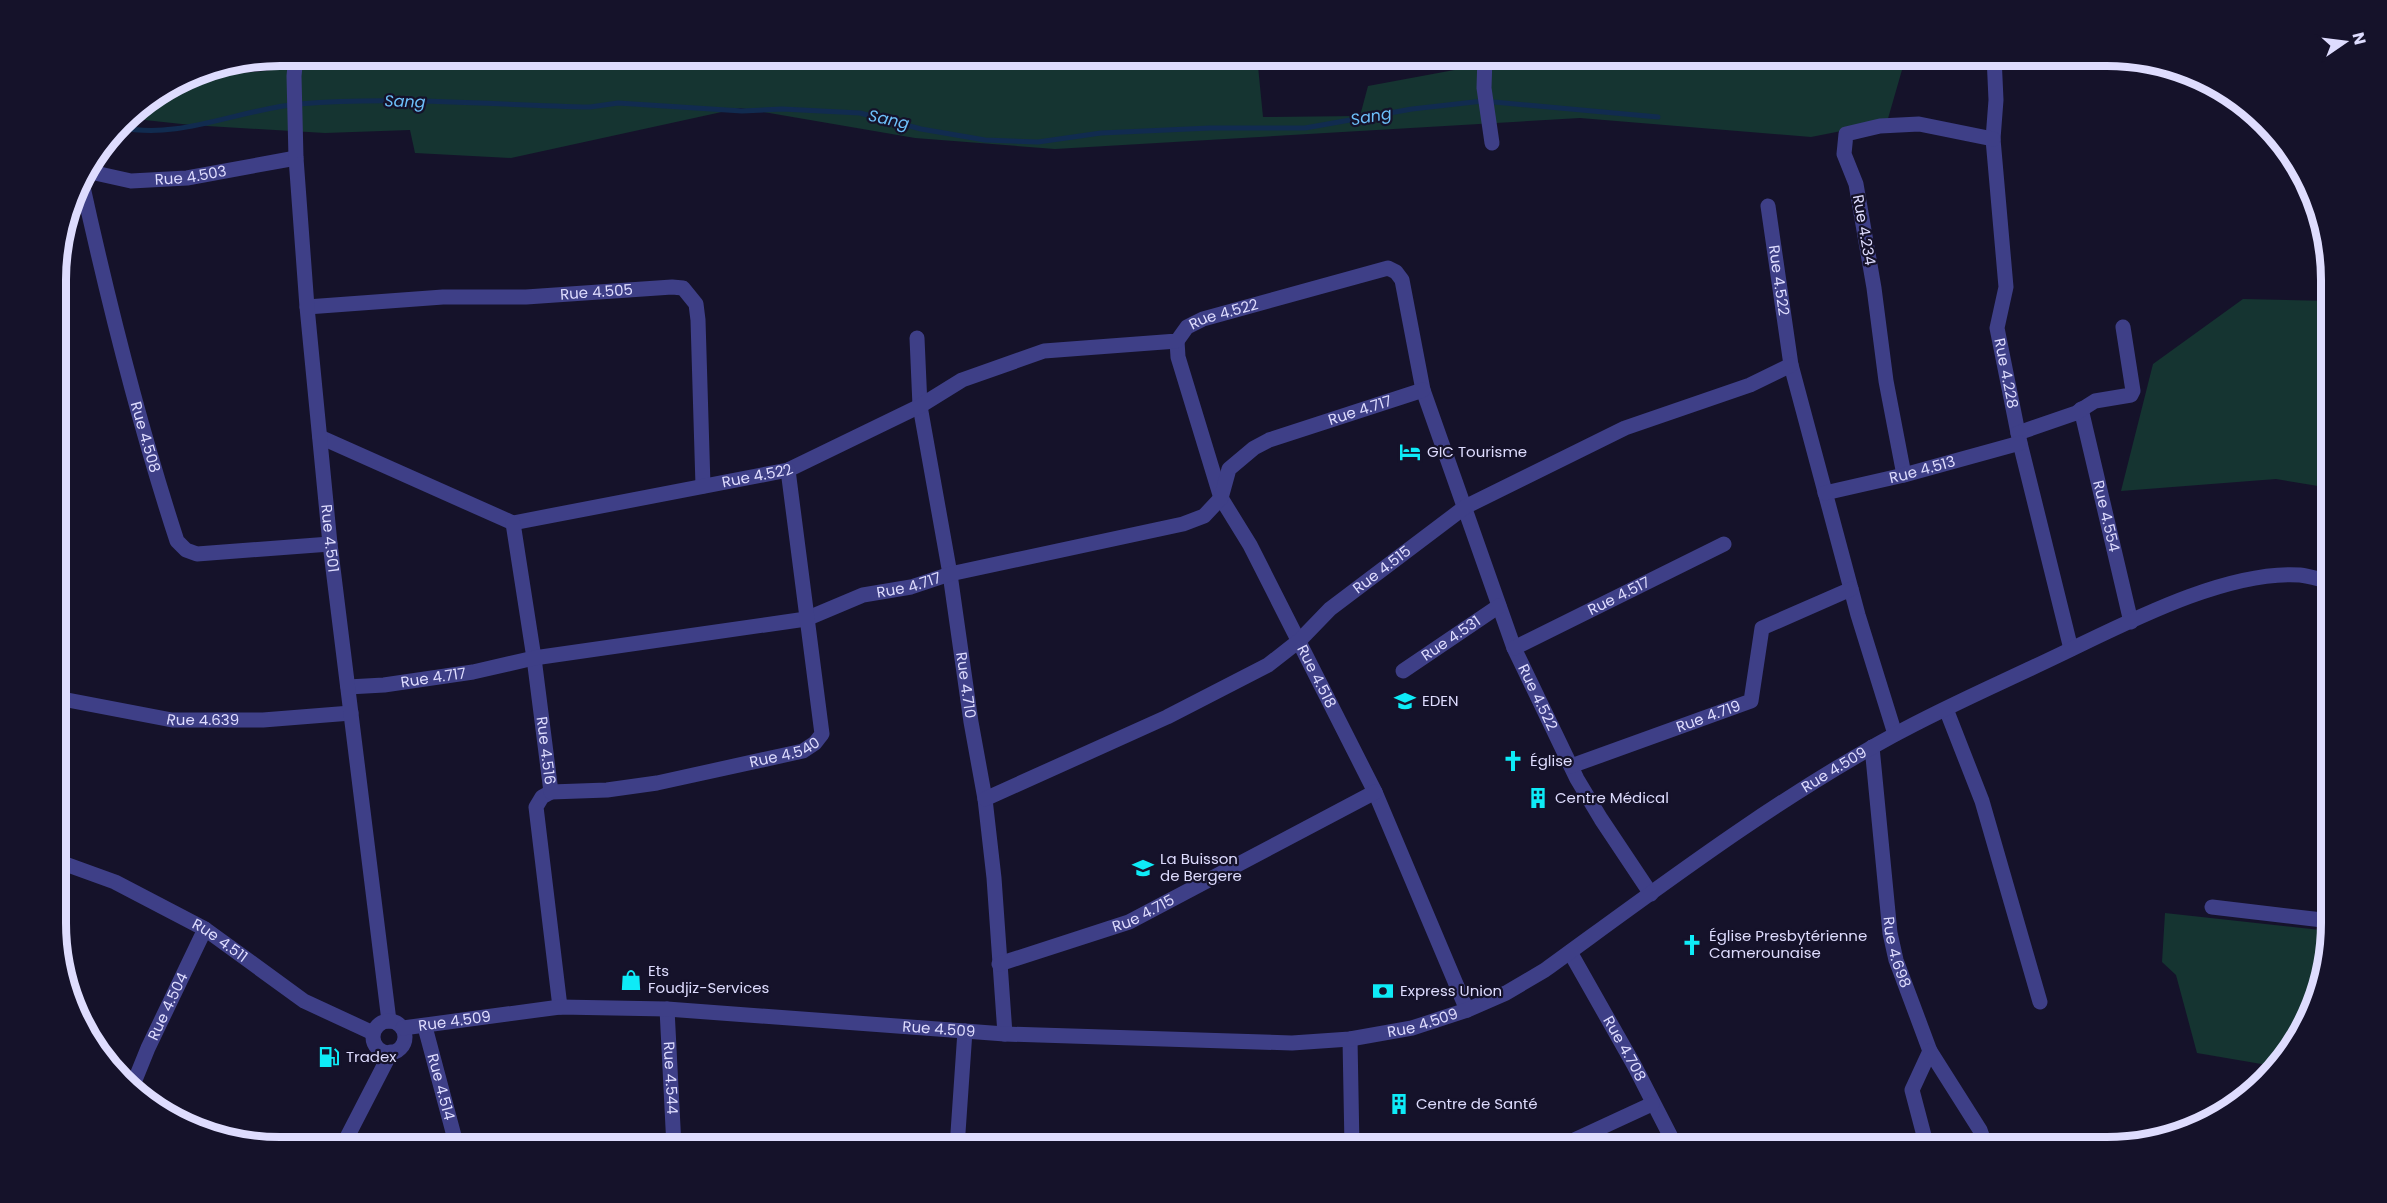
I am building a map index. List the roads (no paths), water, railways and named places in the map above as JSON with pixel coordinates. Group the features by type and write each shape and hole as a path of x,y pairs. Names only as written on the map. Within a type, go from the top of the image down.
{"street":[{"name":"Rue 4.501","path":"295,66 296,158 307,307 330,544 351,713 396,1024"},
{"path":"1485,66 1484,88 1492,143"},
{"name":"Rue 4.228","path":"1994,66 1996,100 1993,139 2006,287 1997,328 2019,438 2071,649"},
{"name":"Rue 4.234","path":"1904,475 1886,381 1874,288 1856,184 1844,154 1846,134 1880,126 1919,124 1993,139"},
{"name":"Rue 4.503","path":"95,173 131,181 187,178 296,158"},
{"name":"Rue 4.508","path":"84,193 128,380 150,459 177,541 186,550 197,554 330,544"},
{"name":"Rue 4.522","path":"1768,206 1791,365 1851,590 1895,734"},
{"name":"Rue 4.522","path":"513,523 788,470 920,406 962,380 1044,351 1177,341 1187,327 1203,319 1388,268 1396,272 1402,280 1423,390 1514,648 1570,766 1601,819 1651,894"},
{"name":"Rue 4.505","path":"307,307 443,297 526,297 683,288 696,304 698,320 702,486"},
{"name":"Rue 4.513","path":"1825,493 1904,475 2019,438 2095,401 2131,395 2133,391 2123,327"},
{"name":"Rue 4.710","path":"917,338 920,406 950,573 971,722 985,799 994,878 1005,1034"},
{"name":"Rue 4.518","path":"1177,341 1178,357 1221,498 1250,545 1300,640 1375,792 1467,1010"},
{"name":"Rue 4.515","path":"985,799 1167,717 1268,665 1300,640 1330,609 1465,507 1625,428 1750,385 1791,365"},
{"name":"Rue 4.717","path":"348,687 384,685 473,672 534,658 806,619 863,595 911,587 950,573 1183,524 1204,516 1221,498 1229,469 1254,448 1269,440 1423,390"},
{"name":"Rue 4.554","path":"2081,409 2131,622"},
{"path":"320,437 513,523"},
{"name":"Rue 4.540","path":"551,792 607,790 657,783 803,751 815,744 822,734 788,470"},
{"name":"Rue 4.516","path":"513,523 534,658 551,792 542,797 536,807 560,1007"},
{"name":"Rue 4.517","path":"1514,648 1724,544"},
{"name":"Rue 4.509","path":"396,1024 425,1027 560,1007 667,1009 1005,1034 1292,1043 1350,1039 1412,1028 1467,1010 1506,993 1545,970 1781,803 1895,734 2071,649 2208,590 2271,576 2300,575 2321,580"},
{"name":"Rue 4.719","path":"1570,766 1751,701 1762,628 1851,590"},
{"name":"Rue 4.531","path":"1403,671 1499,606"},
{"name":"Rue 4.639","path":"66,700 180,720 263,720 351,713"},
{"path":"1946,709 1982,801 2040,1002"},
{"name":"Rue 4.698","path":"1872,747 1890,933 1896,960 1930,1051 1982,1137"},
{"name":"Rue 4.715","path":"999,964 1129,922 1375,792"},
{"name":"Rue 4.511","path":"66,864 115,882 206,929 304,1001 374,1033"},
{"path":"2212,907 2321,920"},
{"name":"Rue 4.504","path":"135,1080 148,1048 206,929"},
{"name":"Rue 4.708","path":"1570,952 1634,1065 1670,1137"},
{"name":"Rue 4.544","path":"667,1009 673,1137"},
{"path":"396,1024 404,1041 401,1047 390,1052 376,1047 374,1033 376,1026 396,1024"},
{"name":"Rue 4.514","path":"425,1027 454,1137"},
{"path":"958,1137 965,1031"},
{"path":"1350,1039 1352,1137"},
{"path":"1924,1137 1912,1090 1930,1051"},
{"path":"348,1137 390,1052"},
{"path":"1581,1137 1652,1104"}],"waterway":[{"name":"Sang","path":"130,128 164,130 209,123 277,107 372,101 590,107 618,103 742,111 782,109 860,113 921,129 985,140 1038,142 1101,133 1210,128 1305,128 1412,109 1483,101 1658,117"}],"place":[{"name":"GIC Tourisme","path":"1410,452"},
{"name":"EDEN","path":"1405,701"},
{"name":"Église","path":"1513,761"},
{"name":"Centre Médical","path":"1538,798"},
{"name":"La Buisson de Bergere","path":"1143,868"},
{"name":"Église Presbytérienne Camerounaise","path":"1692,945"},
{"name":"Ets Foudjiz-Services","path":"631,980"},
{"name":"Express Union","path":"1383,991"},
{"name":"Tradex","path":"329,1057"},
{"name":"Centre de Santé","path":"1399,1104"}]}
